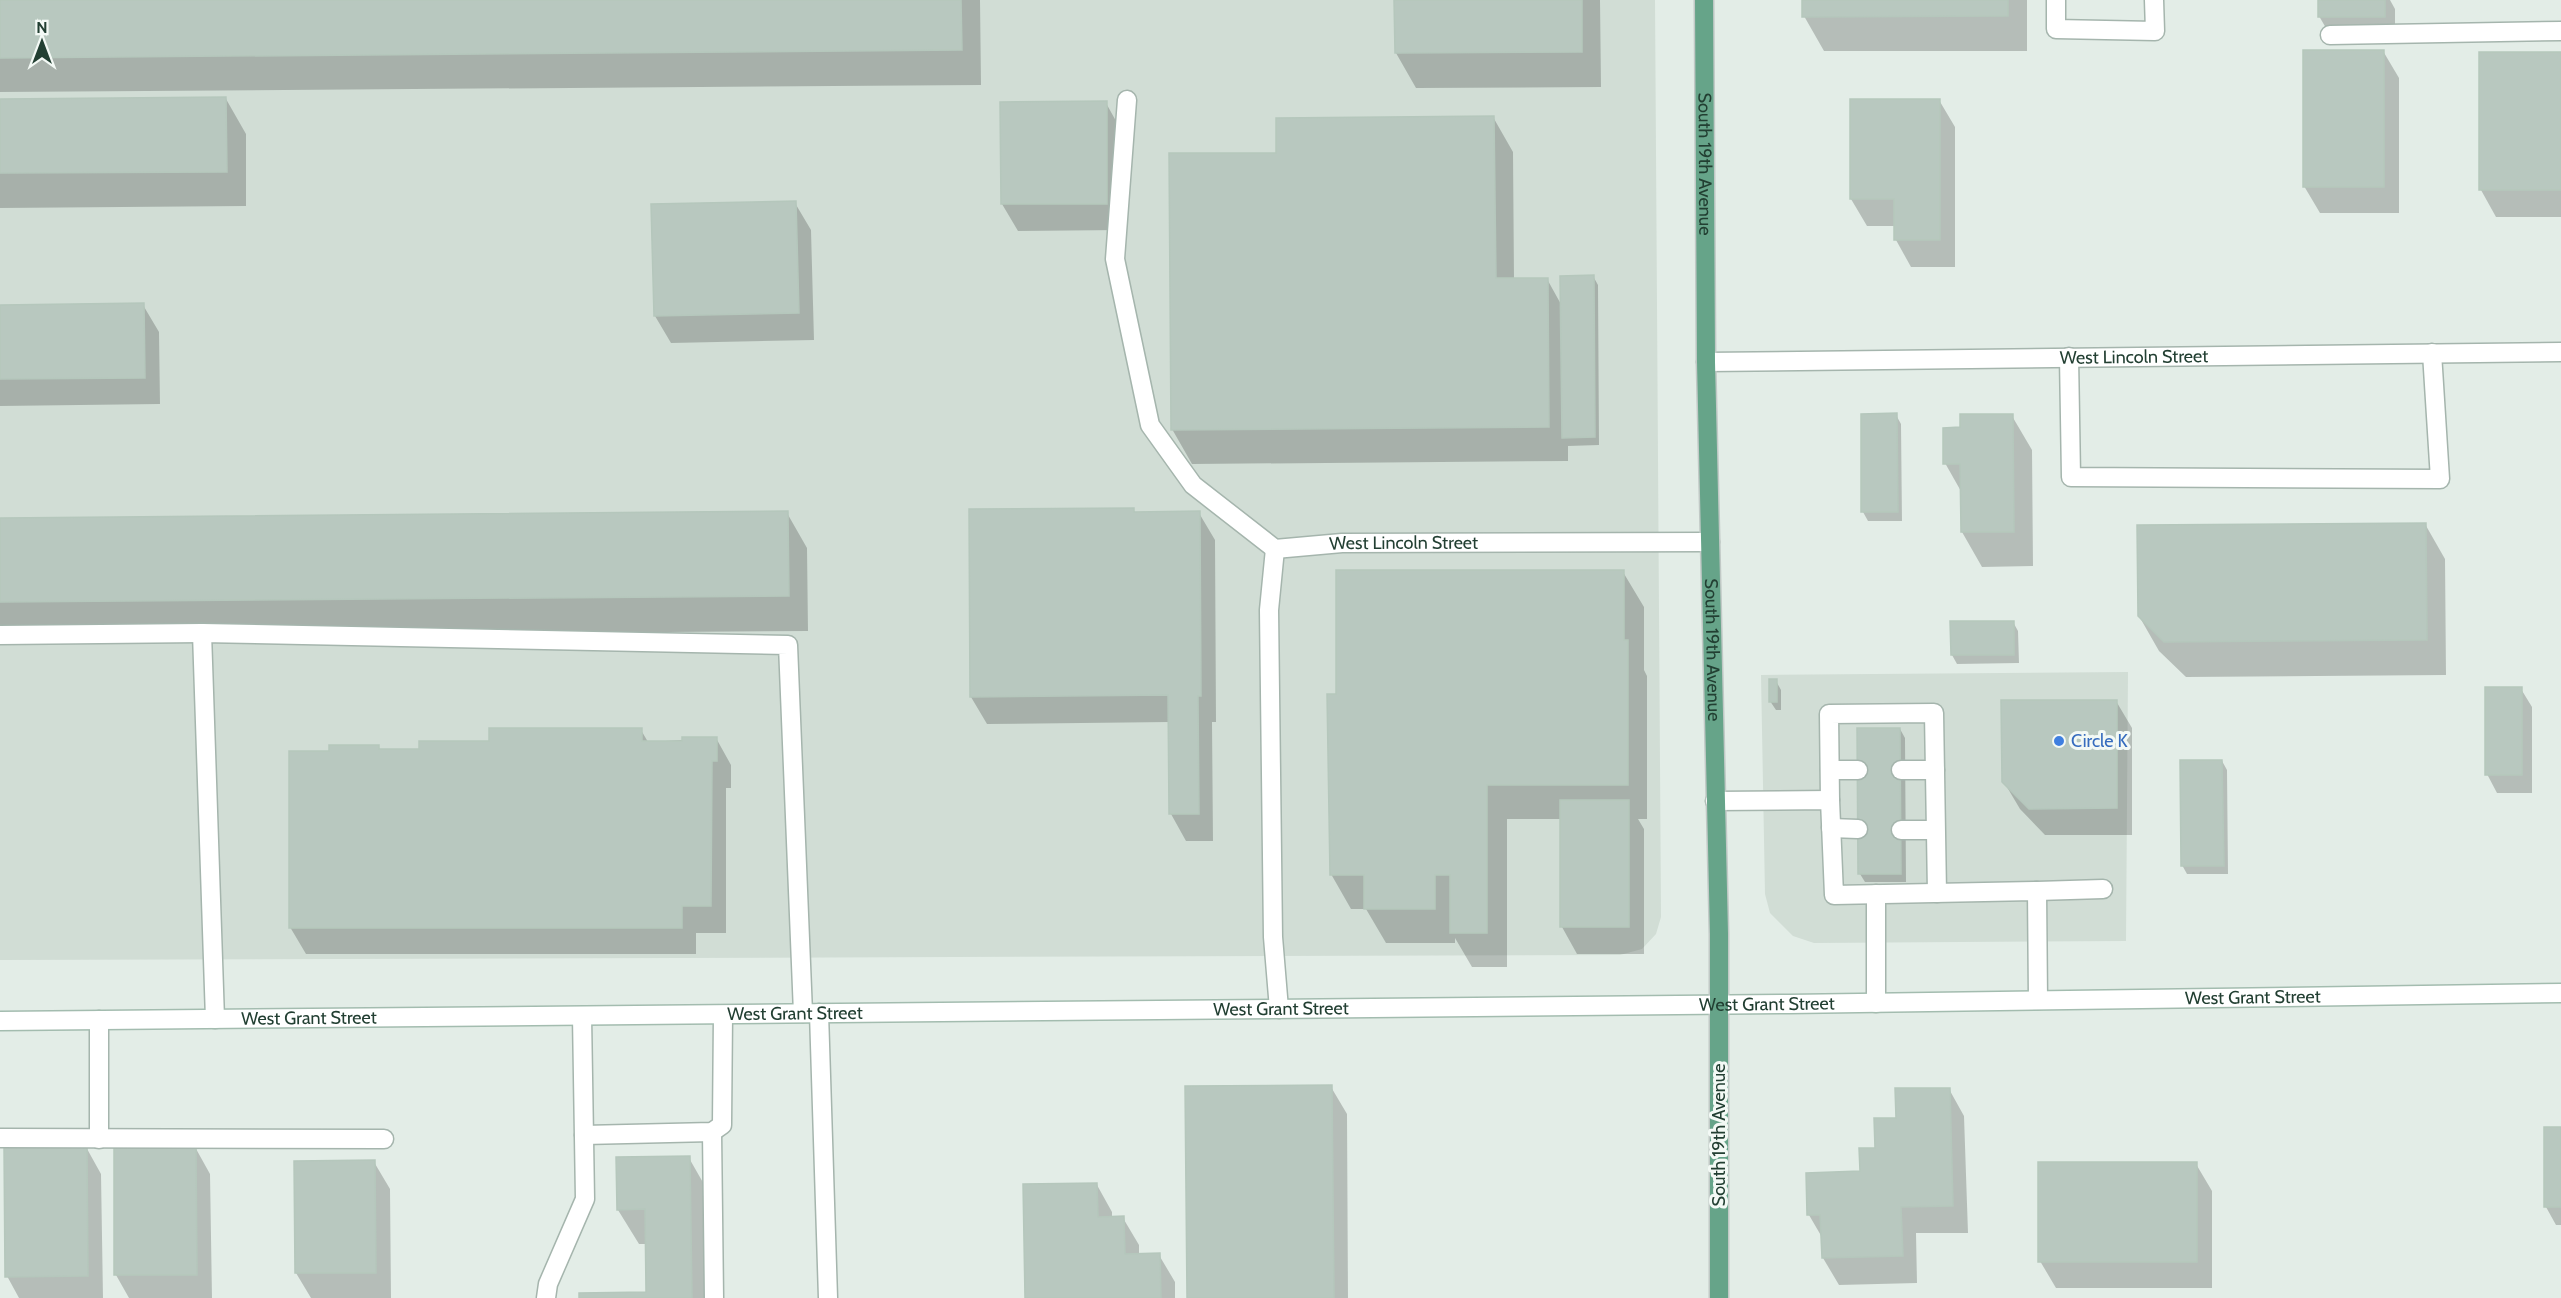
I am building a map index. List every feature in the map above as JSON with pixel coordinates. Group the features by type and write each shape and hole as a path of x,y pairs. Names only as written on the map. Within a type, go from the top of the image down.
{"main road":[{"name":"South 19th Avenue","path":"1704,0 1706,362 1719,1005 1719,1298"},
{"path":"2056,0 2056,29 2155,31 2154,0"},
{"path":"2330,34 2561,31"},
{"path":"1127,100 1115,259 1150,425 1193,485 1275,549 1269,610 1273,937 1279,1009"},
{"name":"West Lincoln Street","path":"1706,362 2561,352"},
{"path":"2069,357 2071,477 2440,480 2432,353"},
{"name":"West Lincoln Street","path":"1275,549 1342,543 1710,542"},
{"path":"202,633 215,1019"},
{"path":"0,634 202,633 788,645 828,1298"},
{"path":"1936,893 1934,713 1829,714 1834,895 1876,894 1936,893 2037,891 2103,889"},
{"path":"1830,770 1858,770"},
{"path":"1901,770 1935,770"},
{"path":"1715,801 1830,800"},
{"path":"1831,828 1858,829"},
{"path":"1901,830 1935,830"},
{"path":"2037,891 2038,1000"},
{"path":"1876,894 1876,1003"},
{"name":"West Grant Street","path":"0,1021 1719,1005 2561,993"},
{"path":"584,1136 712,1132 722,1125 723,1015"},
{"path":"546,1298 548,1284 585,1200 582,1016"},
{"path":"99,1020 99,1139"},
{"path":"712,1132 714,1298"},
{"path":"0,1138 384,1139"}],"shaded area":[{"path":"0,0 1655,0 1661,917 1656,934 1642,949 1620,955 0,960"},
{"path":"2128,672 2126,941 1814,943 1793,936 1770,913 1765,894 1761,675"}],"building":[{"path":"0,0 961,0 962,50 0,58"},
{"path":"1394,0 1582,0 1582,52 1395,53"},
{"path":"1802,0 2008,0 2008,16 1802,17"},
{"path":"2318,0 2385,0 2385,17 2318,17"},
{"path":"2303,50 2384,50 2384,187 2303,187"},
{"path":"2479,52 2561,52 2561,190 2479,190"},
{"path":"226,97 227,172 0,173 0,99"},
{"path":"1850,99 1940,99 1940,240 1894,240 1894,199 1850,199"},
{"path":"1107,101 1107,204 1001,204 1000,102"},
{"path":"1494,116 1496,278 1548,278 1549,427 1171,430 1169,153 1276,153 1276,118"},
{"path":"796,201 799,313 654,316 651,204"},
{"path":"1594,275 1595,437 1562,438 1560,276"},
{"path":"144,303 145,378 0,379 0,305"},
{"path":"1897,413 1898,512 1861,512 1861,414"},
{"path":"1960,414 2013,414 2014,532 1961,532 1960,464 1943,464 1943,428 1960,427"},
{"path":"1134,508 1134,512 1200,511 1199,814 1169,814 1168,695 970,697 969,509"},
{"path":"788,511 789,596 0,602 0,518"},
{"path":"2426,523 2427,640 2164,642 2138,616 2137,525"},
{"path":"1336,570 1624,570 1624,640 1628,640 1628,785 1487,785 1487,933 1450,933 1450,875 1435,875 1435,909 1364,909 1364,875 1330,875 1327,694 1336,694"},
{"path":"1950,621 2014,621 2014,655 1951,655"},
{"path":"1769,679 1777,679 1777,702 1769,702"},
{"path":"2485,687 2522,687 2522,775 2485,775"},
{"name":"Circle K","path":"2001,700 2117,700 2117,808 2029,809 2002,782"},
{"path":"489,728 642,728 642,741 682,741 682,737 717,737 717,761 712,761 711,906 682,906 682,928 289,928 289,751 329,751 329,745 379,745 379,749 419,749 419,741 489,741"},
{"path":"1857,728 1900,728 1901,874 1858,874"},
{"path":"2180,760 2222,760 2224,866 2181,866"},
{"path":"1560,800 1629,800 1629,927 1560,927"},
{"path":"1332,1085 1334,1298 1187,1298 1185,1086"},
{"path":"1895,1088 1950,1088 1953,1206 1901,1207 1903,1256 1822,1258 1820,1215 1807,1215 1806,1173 1860,1171 1859,1148 1875,1148 1874,1118 1896,1118"},
{"path":"2544,1127 2561,1127 2561,1207 2544,1207"},
{"path":"196,1145 197,1275 114,1275 114,1146"},
{"path":"87,1146 88,1276 5,1277 4,1147"},
{"path":"690,1156 692,1298 579,1298 579,1293 646,1292 645,1209 617,1210 616,1157"},
{"path":"375,1160 376,1273 295,1273 294,1161"},
{"path":"2038,1162 2197,1162 2197,1262 2038,1262"},
{"path":"1097,1183 1098,1217 1124,1216 1125,1254 1160,1253 1161,1298 1025,1298 1023,1184"}],"place":[{"name":"Circle K","path":"2059,741"}]}
